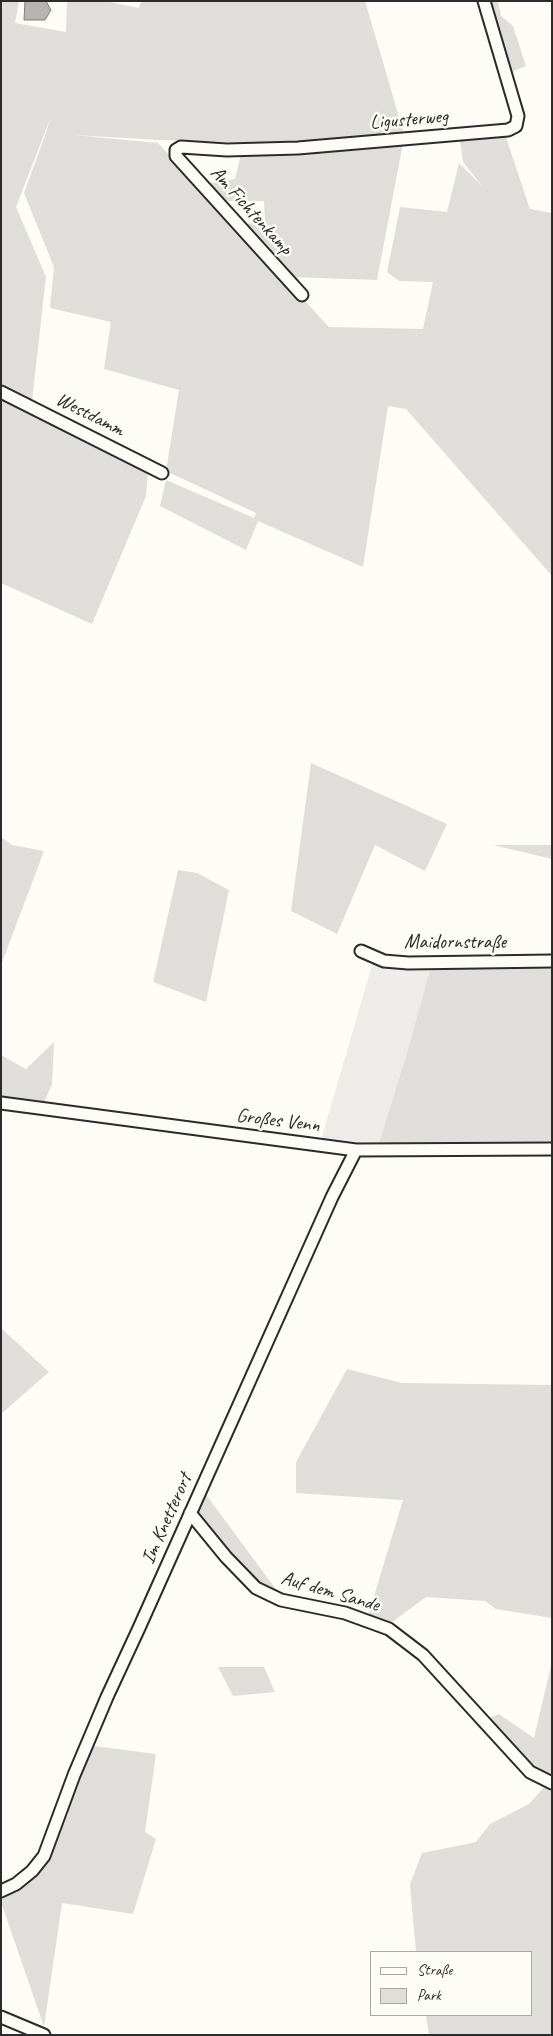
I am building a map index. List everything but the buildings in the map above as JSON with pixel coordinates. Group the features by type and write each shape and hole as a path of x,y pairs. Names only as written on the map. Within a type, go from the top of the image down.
{"street":[{"name":"Ligusterweg","path":"176,150 182,147 227,150 298,148 508,130 516,126 518,116 484,1"},
{"name":"Am Fichtenkamp","path":"176,150 176,156 302,295"},
{"name":"Westdamm","path":"1,392 162,473"},
{"name":"Maidornstraße","path":"361,951 384,961 408,963 552,961"},
{"name":"Großes Venn","path":"1,1103 356,1150 552,1149"},
{"name":"Im Knetterort","path":"1,1891 32,1871 44,1856 74,1775 328,1206 356,1150"},
{"name":"Auf dem Sande","path":"190,1513 226,1557 256,1588 281,1600 346,1613 389,1628 423,1655 530,1772 552,1782"},
{"path":"1,2017 44,2035"}],"shaded area":[{"path":"25,1 46,1 51,10 45,20 24,20"},
{"path":"373,962 431,966 378,1146 320,1143"}],"green space":[{"path":"1,1 19,1 15,23 66,32 67,1 105,1 139,8 141,1 365,1 404,134 323,141 260,143 73,135 158,143 329,327 423,329 433,282 399,281 387,272 400,207 447,212 459,163 483,187 463,162 460,140 506,137 530,209 552,213 552,576 406,409 388,406 363,567 258,521 246,550 160,506 166,480 254,518 256,513 166,471 179,390 104,369 111,322 50,308 54,267 24,193 50,119 16,207 46,277 32,401 1,386"},
{"path":"487,1 498,1 501,16 513,26 526,66 509,73"},
{"path":"403,143 377,280 291,277 241,224 265,222 264,201 218,201 206,184 235,179 241,154"},
{"path":"1,398 148,472 146,496 92,624 1,583"},
{"path":"311,763 447,824 425,871 375,845 337,934 291,911"},
{"path":"1,837 12,845 44,851 1,965"},
{"path":"493,845 552,845 552,859"},
{"path":"178,870 197,873 229,890 206,1002 153,982"},
{"path":"431,966 552,966 552,1145 378,1146"},
{"path":"54,1042 52,1084 44,1103 1,1097 1,1055 26,1069"},
{"path":"1,1328 49,1372 1,1414"},
{"path":"347,1369 402,1383 552,1385 552,1618 496,1609 485,1601 426,1597 391,1623 368,1616 403,1500 296,1493 296,1462"},
{"path":"204,1492 281,1596 258,1584 224,1547 196,1512"},
{"path":"552,1661 552,2035 429,2035 426,2016 533,2016 533,1951 416,1951 410,1884 422,1853 476,1842 490,1824 529,1804 544,1787 489,1718 499,1714 534,1738"},
{"path":"218,1667 264,1667 275,1692 233,1696"},
{"path":"94,1746 156,1754 145,1832 156,1839 133,1914 62,1903 44,2027 1,1902 1,1897 20,1886 63,1818 68,1816 68,1806 90,1749"}]}
